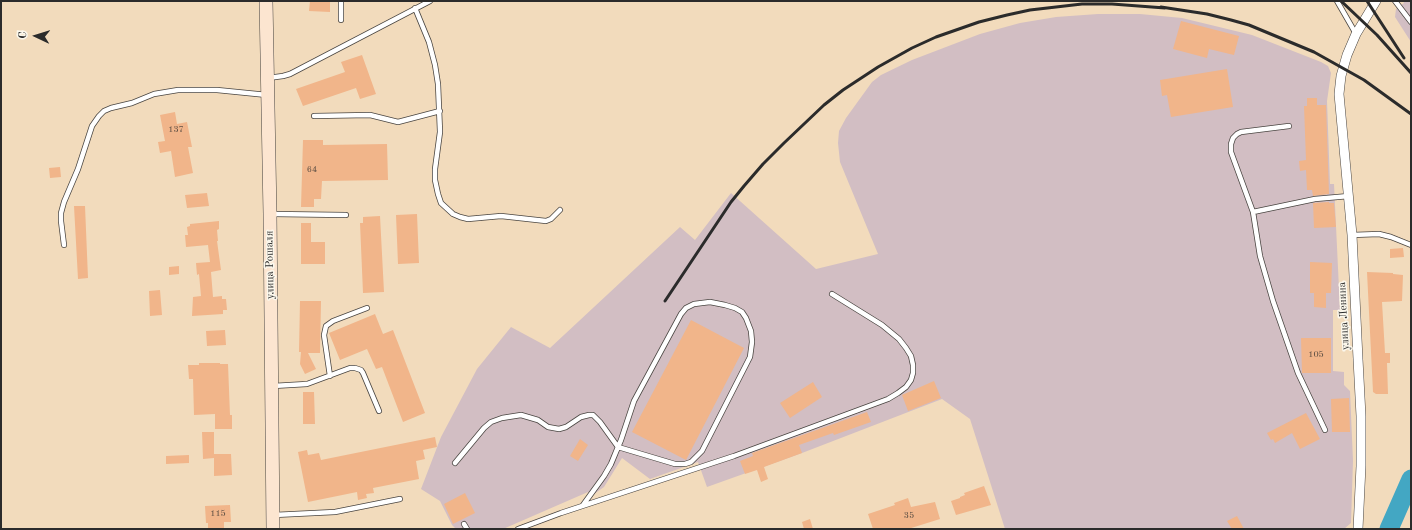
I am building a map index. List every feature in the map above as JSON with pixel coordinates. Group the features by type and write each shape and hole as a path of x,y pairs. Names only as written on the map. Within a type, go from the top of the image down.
{"main road":[{"name":"улица Рошаля","path":"266,1 273,529"}],"street":[{"name":"улица Ленина","path":"1358,529 1361,473 1361,416 1352,236 1339,102 1339,85 1343,67 1356,34 1376,1"}],"lane":[{"path":"341,1 341,20"},
{"path":"266,78 290,74 430,1"},
{"path":"1395,1 1411,22"},
{"path":"1337,2 1356,34"},
{"path":"415,8 429,42 438,84 440,132 435,180 441,203 447,210 460,217 468,219 501,216 542,221 550,220 560,210"},
{"path":"64,245 61,213 64,202 78,169 92,126 104,111 110,108 132,103 154,94 178,90 217,90 267,95"},
{"path":"314,116 370,115 398,122 440,111"},
{"path":"1289,126 1241,132 1233,138 1231,152 1253,212 1260,256 1273,301 1298,373 1325,430"},
{"path":"1253,212 1316,199 1349,196"},
{"path":"270,214 346,214"},
{"path":"1352,236 1379,234 1411,245"},
{"path":"518,529 583,505 734,456 888,399 906,387 913,373 913,365 911,356 899,339 882,325 832,294"},
{"path":"455,463 484,428 491,422 513,416 531,417 548,427 559,429 566,427 585,415 593,416 600,422 618,446 675,464 685,464 697,457 702,451 750,357 752,342 751,331 742,312 735,308 710,302 694,304 686,308 681,314 634,401 618,446 604,476 583,505"},
{"path":"330,376 324,335 326,326 333,321 367,308"},
{"path":"272,386 307,384 350,368 360,370 363,373 378,411"},
{"path":"273,515 330,513 400,499"},
{"path":"464,524 467,529"}],"shaded area":[{"path":"1403,1 1411,1 1411,42 1395,17 1396,9 1404,3"},
{"path":"1098,14 1140,14 1182,18 1252,35 1328,66 1331,73 1327,101 1330,184 1334,184 1340,310 1333,310 1333,371 1344,372 1344,385 1350,391 1353,461 1351,523 1344,529 1005,529 970,419 942,399 802,453 707,487 698,462 650,479 622,458 604,487 594,494 588,492 503,529 456,529 452,525 440,501 421,489 441,437 477,369 511,327 550,348 680,227 695,240 731,193 816,269 878,254 840,162 838,143 839,131 846,118 872,82 881,75 912,60 980,34 1020,23 1056,17"}],"building":[{"path":"310,1 330,1 330,12 309,11"},
{"path":"1181,21 1239,36 1234,55 1209,49 1207,58 1173,49"},
{"path":"362,55 376,94 360,99 356,88 303,106 296,89 345,72 341,62"},
{"path":"1227,69 1233,107 1171,117 1167,95 1162,96 1160,80"},
{"path":"1307,98 1317,98 1317,105 1326,105 1329,194 1313,196 1312,190 1307,190 1306,170 1300,171 1299,161 1306,160 1304,106 1307,106"},
{"path":"175,112 177,124 187,122 192,147 188,147 193,173 175,177 171,151 160,153 158,142 165,141 160,115"},
{"path":"303,140 323,140 323,145 387,144 388,180 322,181 321,199 314,199 314,207 301,207"},
{"path":"60,167 61,177 50,178 49,168"},
{"path":"207,193 209,206 187,208 185,195"},
{"path":"1313,203 1334,203 1336,227 1314,228"},
{"path":"74,206 85,206 88,278 78,279"},
{"path":"417,214 419,263 398,264 396,215"},
{"path":"380,216 384,292 363,293 360,223 363,223 363,217"},
{"path":"219,221 217,241 221,270 211,272 213,297 222,296 222,299 226,299 227,310 223,310 223,314 192,316 193,297 201,296 199,274 197,275 196,263 210,262 208,245 186,247 185,235 188,235 187,227 190,226 190,224"},
{"path":"301,223 311,223 311,242 325,242 325,264 301,264"},
{"path":"1403,248 1404,257 1390,258 1390,249"},
{"path":"1310,262 1332,263 1331,293 1326,293 1326,308 1314,307 1314,293 1310,293"},
{"path":"179,266 179,274 169,275 169,267"},
{"path":"1367,272 1403,275 1402,301 1382,302 1385,353 1390,353 1390,363 1387,363 1388,394 1376,394 1373,392"},
{"path":"160,290 162,315 150,316 149,291"},
{"path":"300,301 321,301 320,353 308,353 316,369 305,374 300,364 301,352 299,352"},
{"path":"375,314 383,334 393,330 425,413 403,422 382,367 376,369 367,349 340,360 329,333"},
{"path":"691,320 744,348 686,460 632,432"},
{"path":"225,330 226,345 207,346 206,331"},
{"path":"1301,338 1331,338 1331,373 1302,373"},
{"path":"199,363 228,364 232,429 215,429 215,414 194,415 193,379 189,379 188,365 199,365"},
{"path":"934,381 941,398 908,411 902,395"},
{"path":"813,382 822,397 790,418 780,403"},
{"path":"303,392 314,392 315,424 303,424"},
{"path":"1349,398 1350,432 1332,432 1331,399"},
{"path":"867,412 871,422 799,445 802,453 764,467 768,479 761,482 757,470 745,474 740,461 753,456 752,453"},
{"path":"1306,413 1320,439 1300,449 1292,433 1275,443 1273,439 1271,440 1267,433"},
{"path":"202,432 214,432 214,454 231,454 232,475 214,476 214,458 203,459"},
{"path":"435,437 437,447 423,450 425,459 416,461 419,479 373,488 374,493 366,494 367,498 358,500 357,492 308,502 298,452 307,450 308,455 319,453 321,460"},
{"path":"580,439 588,445 578,461 570,456"},
{"path":"189,455 189,463 166,464 166,456"},
{"path":"984,486 991,505 956,515 951,501 965,495 964,493"},
{"path":"465,493 475,513 453,524 444,504"},
{"path":"908,498 911,507 935,502 940,519 908,529 873,529 868,514 895,505 894,503"},
{"path":"230,505 231,522 224,522 224,529 208,529 208,523 206,523 205,506"},
{"path":"1237,516 1244,529 1232,529 1227,521"},
{"path":"810,519 813,529 804,529 802,522"}],"waterway":[{"path":"1389,529 1411,479"}],"railway":[{"path":"1341,1 1377,35 1411,73"},
{"path":"1367,1 1404,58"},
{"path":"665,301 731,202 763,164 824,105 843,90 878,67 912,48 936,37 979,22 1030,10 1082,4 1112,4 1165,8"},
{"path":"1161,7 1207,14 1249,25 1314,52 1364,80 1411,114"}]}
